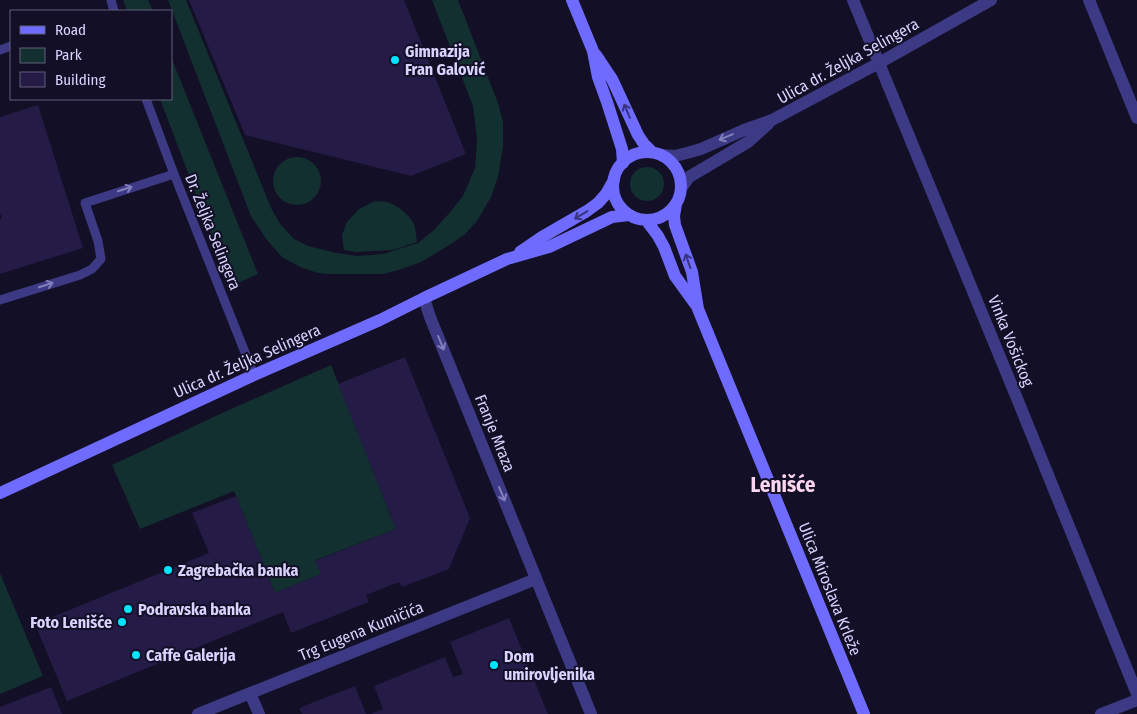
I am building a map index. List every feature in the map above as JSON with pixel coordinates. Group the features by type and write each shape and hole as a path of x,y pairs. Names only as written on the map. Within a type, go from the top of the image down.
{"street":[{"path":"572,0 593,51 598,77 622,149 623,162"},
{"name":"Vinka Vošickog","path":"853,0 1137,694"},
{"name":"Ulica dr. Željka Selingera","path":"657,154 675,156 687,153 772,120 991,0"},
{"path":"1089,0 1137,118"},
{"path":"593,51 612,79 644,144 657,154 670,160 680,177 682,187 680,196 671,211 655,219 638,219 629,215 616,200 614,180 623,162 631,156 641,152 657,154"},
{"name":"Ulica dr. Željka Selingera","path":"682,187 689,177 748,142 772,120"},
{"name":"Ulica dr. Željka Selingera","path":"0,493 254,375 380,320 508,259 598,203 614,180"},
{"name":"Ulica Miroslava Krleže","path":"676,204 674,216 676,226 692,272 698,309"},
{"name":"Ulica dr. Željka Selingera","path":"508,259 549,247 612,217 629,215"},
{"name":"Ulica Miroslava Krleže","path":"646,220 664,247 675,276 698,309 864,714"},
{"name":"Franje Mraza","path":"424,298 591,714"},
{"name":"Trg Eugena Kumičića","path":"198,714 536,579"},
{"path":"250,693 259,714"},
{"path":"1101,714 1137,700"}],"lane":[{"name":"Dr. Željka Selingera","path":"146,100 254,375"},
{"path":"0,300 80,275 92,269 101,259 98,241 85,203 174,174"}],"green space":[{"path":"123,0 148,0 153,10 127,10"},
{"path":"168,0 186,0 272,210 281,225 294,239 308,246 357,256 383,254 418,243 434,230 463,196 475,168 477,139 473,106 432,0 458,0 498,103 503,122 503,147 498,177 491,197 477,221 464,235 421,262 383,274 318,273 300,267 282,257 267,240 251,216"},
{"path":"172,59 258,274 231,286 160,100 172,100"},
{"path":"292,157 302,157 311,161 317,167 320,172 320,190 311,201 302,205 292,205 283,201 277,195 273,186 273,176 277,167 283,161"},
{"path":"647,167 659,172 664,184 659,196 647,201 635,196 630,184 635,172"},
{"path":"375,201 391,203 405,213 414,224 417,242 393,250 356,252 344,250 342,235 347,222 359,209"},
{"path":"331,365 396,529 316,560 321,574 275,593 234,491 140,529 112,465 220,414"},
{"path":"0,573 43,676 0,694"}],"building":[{"path":"189,0 404,0 466,154 411,176 245,135"},
{"path":"38,105 83,248 0,274 0,219 2,218 0,213 0,117"},
{"path":"405,357 470,518 449,569 402,587 399,582 366,595 369,602 291,633 283,612 67,701 35,624 209,553 192,513 236,496 275,593 321,574 315,561 396,529 338,384"},
{"name":"Dom umirovljenika","path":"509,618 548,714 370,714 383,709 374,686 445,657 453,677 463,674 450,642"},
{"path":"355,686 366,714 302,714 299,708"},
{"path":"51,687 62,714 0,714 0,707"}],"place":[{"name":"Gimnazija Fran Galović","path":"395,60"},
{"name":"Zagrebačka banka","path":"168,570"},
{"name":"Podravska banka","path":"128,609"},
{"name":"Foto Lenišće","path":"122,622"},
{"name":"Caffe Galerija","path":"136,655"},
{"name":"Dom umirovljenika","path":"494,665"}],"district":[{"name":"Lenišće","path":"783,485"}]}
